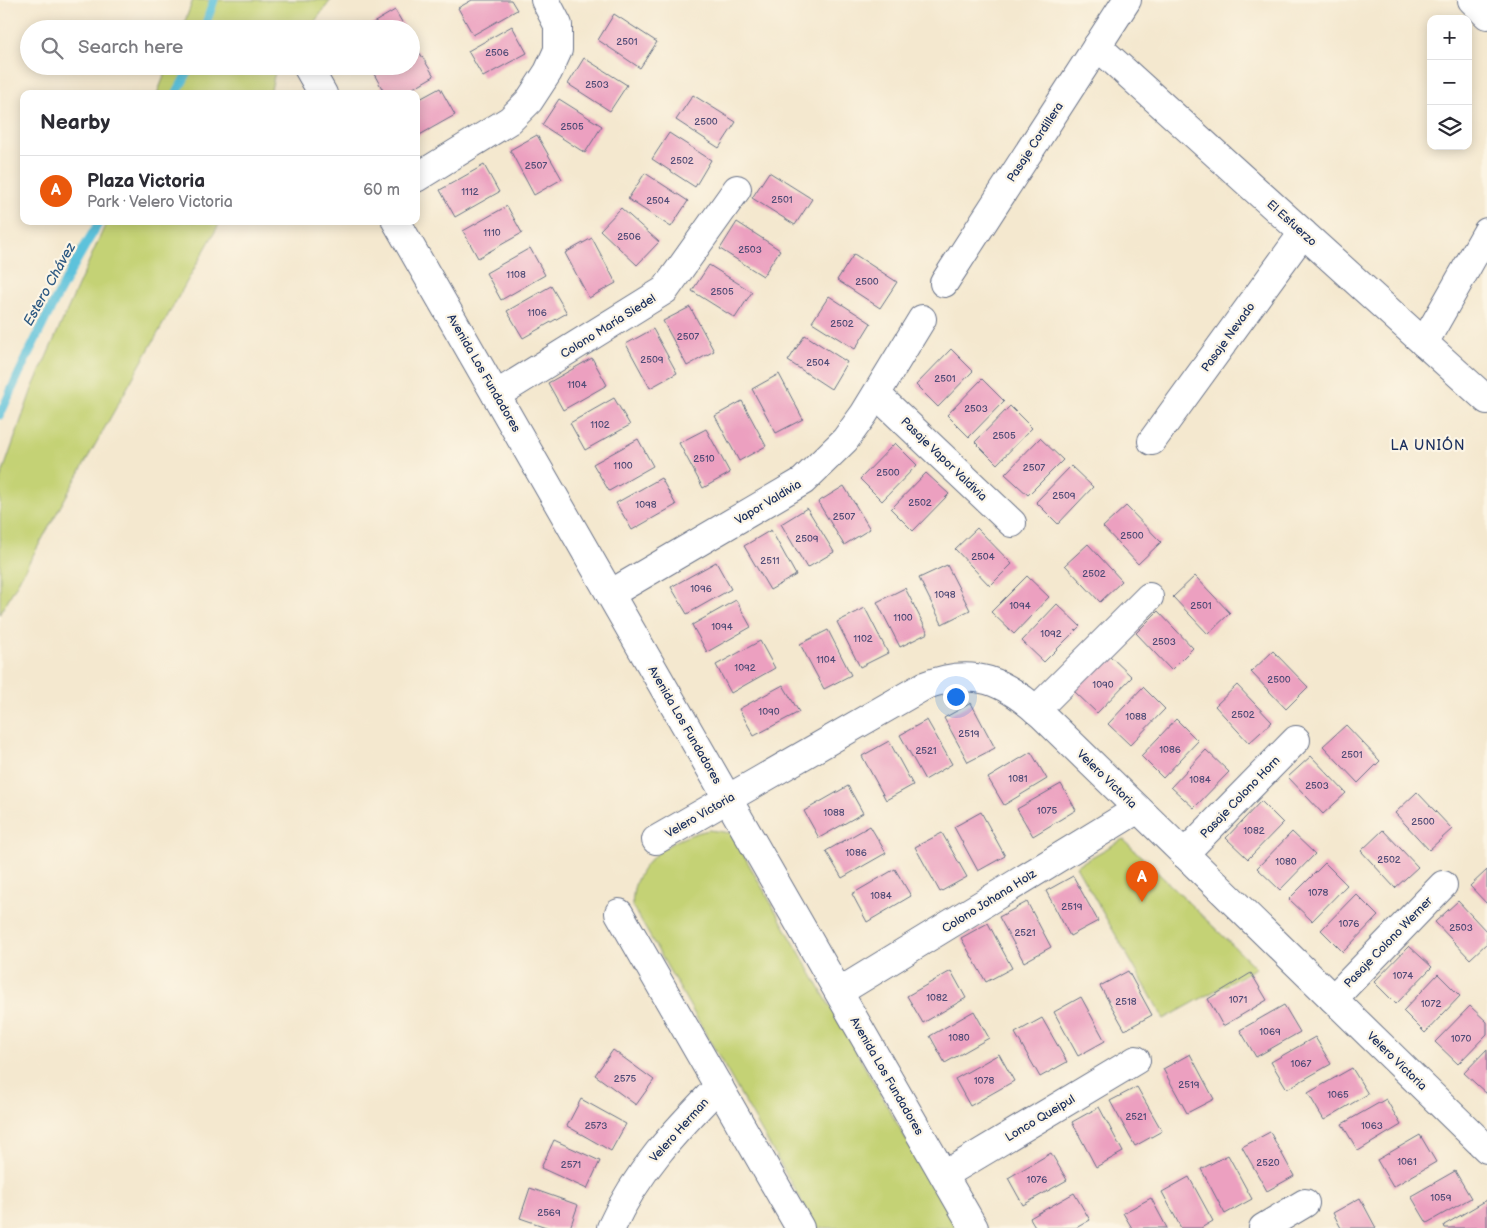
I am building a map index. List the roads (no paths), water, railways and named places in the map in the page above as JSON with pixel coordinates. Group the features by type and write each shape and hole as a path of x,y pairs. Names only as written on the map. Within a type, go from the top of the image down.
{"street":[{"path":"420,176 510,120 529,101 548,72 558,50 558,25 545,0"},
{"name":"Pasaje Cordillera","path":"944,283 1127,0"},
{"path":"1472,0 1487,14"},
{"name":"El Esfuerzo","path":"1097,46 1487,400"},
{"path":"312,75 321,90"},
{"name":"Colono María Siedel","path":"496,395 665,290 737,189"},
{"name":"Avenida Los Fundadores","path":"398,225 974,1228"},
{"path":"1424,343 1487,232"},
{"name":"Pasaje Nevado","path":"1152,441 1303,234"},
{"name":"Vapor Valdivia","path":"610,594 803,481 845,440 877,395 922,319"},
{"name":"Pasaje Vapor Valdivia","path":"877,395 1012,523"},
{"path":"1036,710 1149,598"},
{"name":"Velero Victoria","path":"656,840 924,686 954,677 976,677 992,680 1015,693 1036,710 1333,999 1484,1142"},
{"name":"Pasaje Colono Horn","path":"1184,854 1296,740"},
{"name":"Colono Johana Holz","path":"839,992 1138,809"},
{"name":"Pasaje Colono Werner","path":"1333,999 1443,885"},
{"path":"619,913 800,1228"},
{"name":"Lonco Queipul","path":"944,1175 1136,1060"},
{"name":"Velero Herman","path":"612,1228 641,1175 659,1150 719,1086"},
{"path":"1264,1228 1305,1203"}],"waterway":[{"name":"Estero Chávez","path":"207,20 214,0"},
{"name":"Estero Chávez","path":"178,90 186,75"},
{"name":"Estero Chávez","path":"0,415 47,316 98,225"}],"place":[{"name":"Plaza Victoria","path":"1142,902"}],"district":[{"name":"LA UNIÓN","path":"1428,445"}]}
